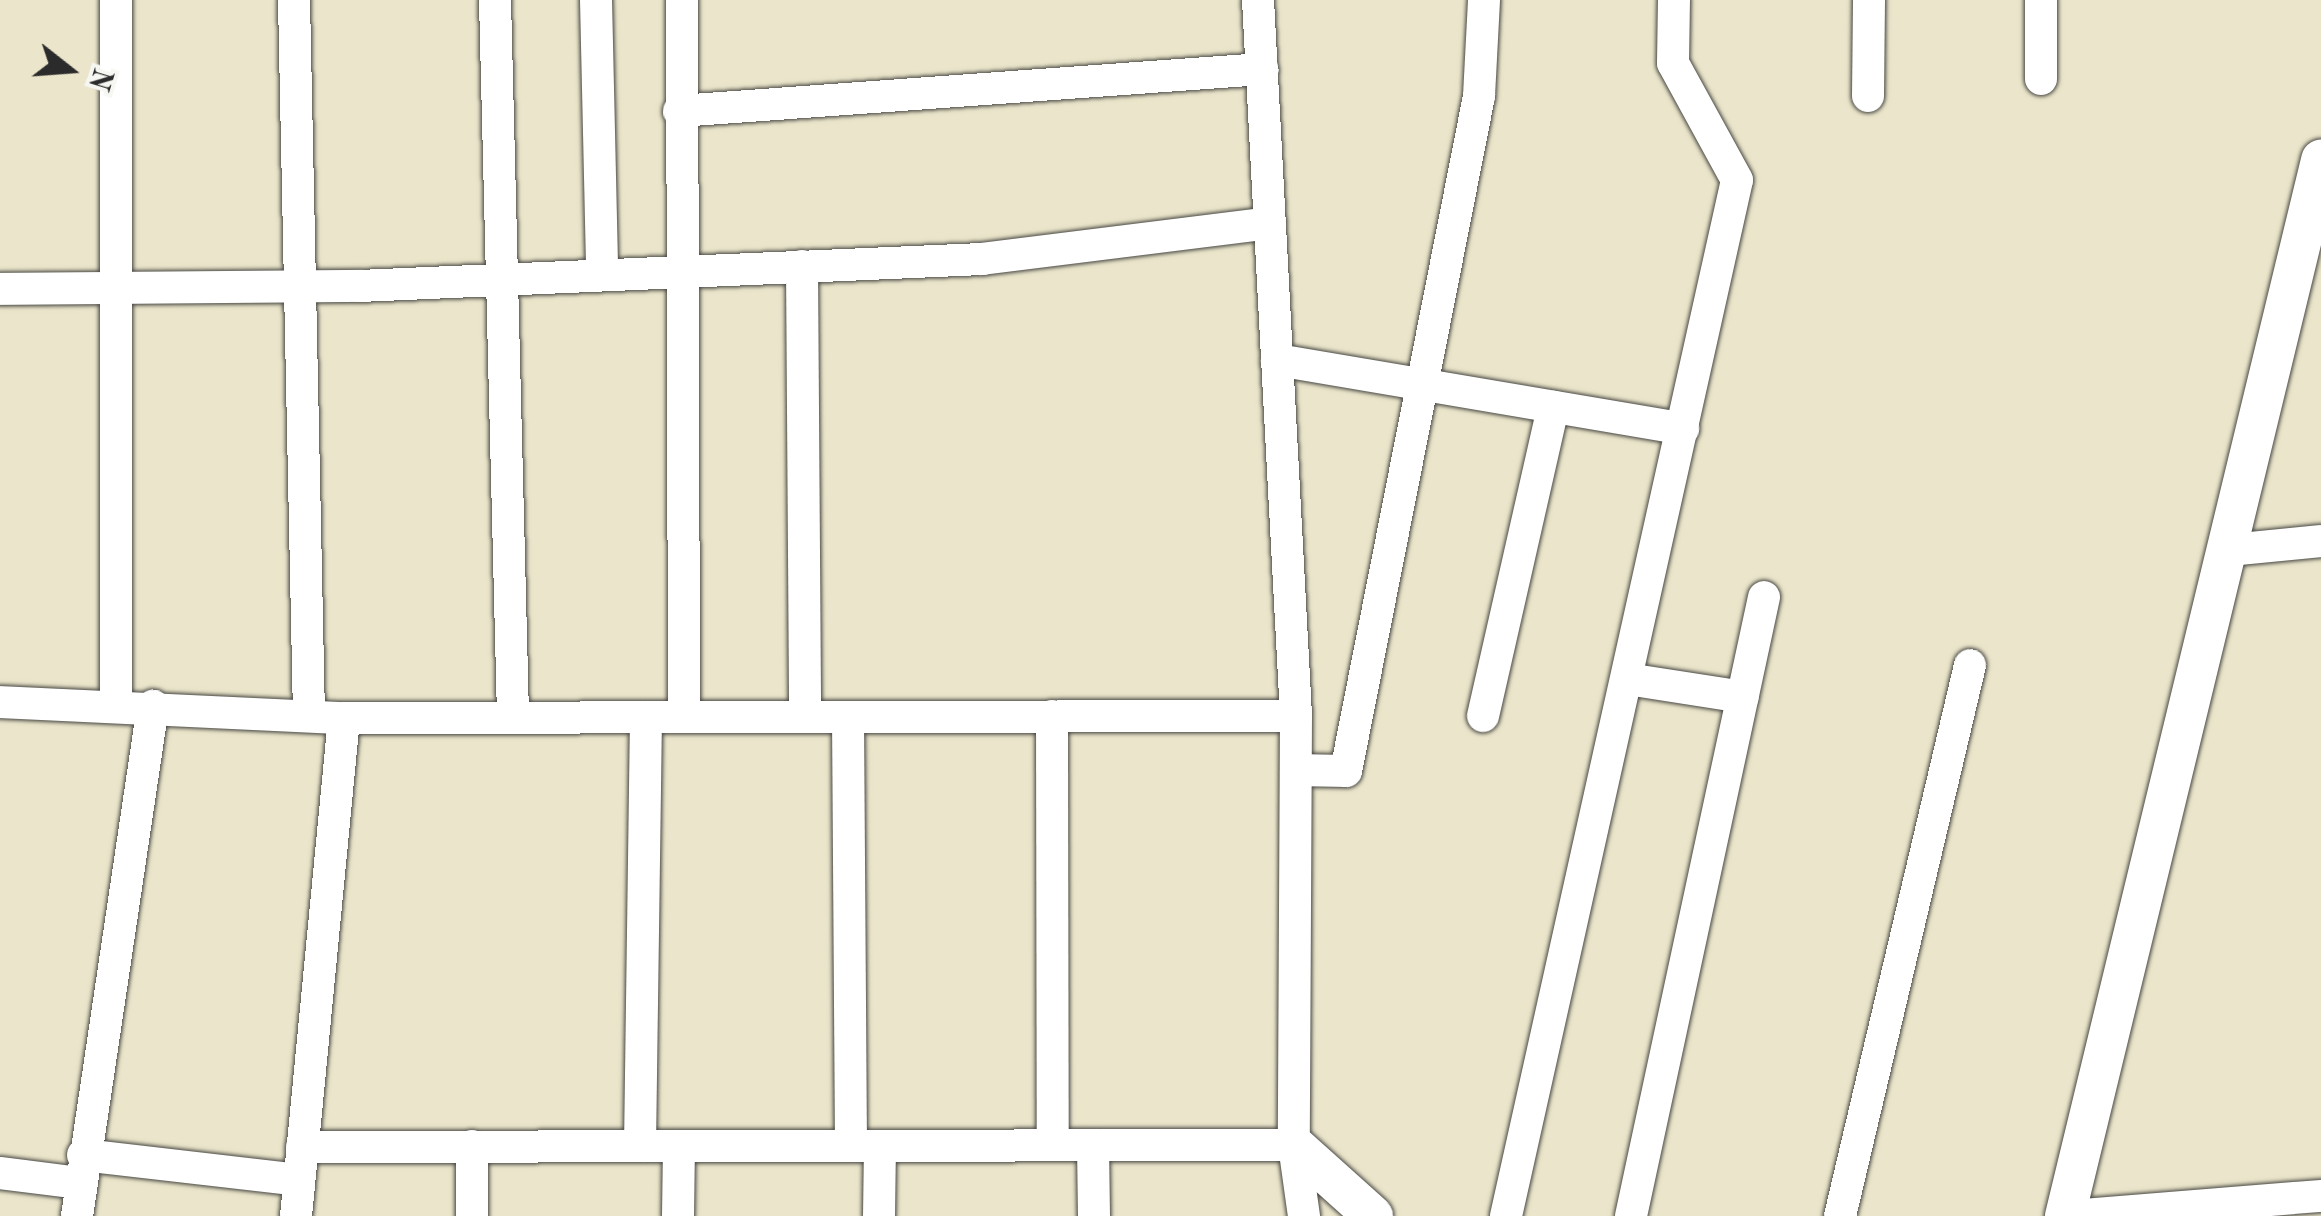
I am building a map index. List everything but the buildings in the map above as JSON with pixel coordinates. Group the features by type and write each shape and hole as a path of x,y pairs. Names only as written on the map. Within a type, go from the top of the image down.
{"street":[{"path":"116,0 116,705"},
{"path":"294,0 310,716"},
{"path":"494,0 506,278 514,718"},
{"path":"596,0 602,273"},
{"path":"682,0 678,111 685,271 684,717"},
{"path":"1258,0 1296,716 1294,1144 1304,1216"},
{"path":"1296,770 1346,771 1479,96 1484,0"},
{"path":"1506,1216 1737,180 1672,63 1674,0"},
{"path":"1868,96 1869,0"},
{"path":"2040,79 2041,0"},
{"path":"678,111 1262,69"},
{"path":"2321,160 2314,222 2229,550 2068,1216 2321,1196"},
{"path":"0,289 301,286 982,259 1270,223"},
{"path":"802,266 805,716"},
{"path":"1277,360 1683,429"},
{"path":"1483,716 1553,407"},
{"path":"2229,550 2321,541"},
{"path":"1630,1216 1764,597"},
{"path":"1840,1216 1970,665"},
{"path":"1627,679 1742,697"},
{"path":"0,702 153,706 344,718 1296,716"},
{"path":"80,1185 153,706"},
{"path":"1052,716 1053,1145"},
{"path":"640,1146 646,717"},
{"path":"848,717 865,1146 878,1216"},
{"path":"296,1216 344,718"},
{"path":"0,1173 80,1185 472,1146 1294,1144 1373,1216"},
{"path":"1093,1145 1094,1216"},
{"path":"472,1146 472,1216"},
{"path":"678,1216 679,1146"}]}
